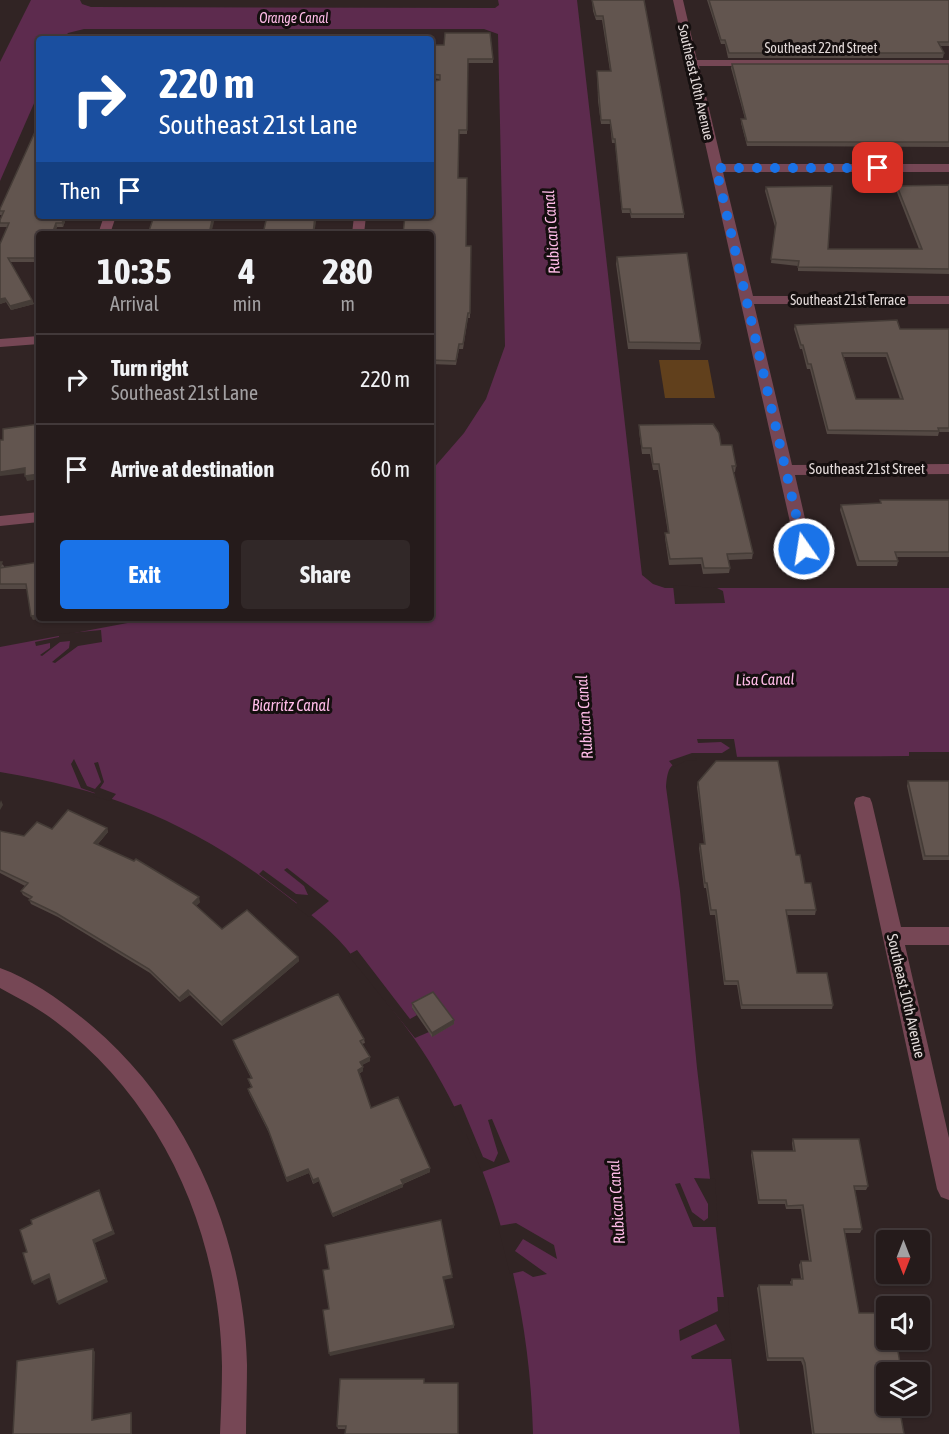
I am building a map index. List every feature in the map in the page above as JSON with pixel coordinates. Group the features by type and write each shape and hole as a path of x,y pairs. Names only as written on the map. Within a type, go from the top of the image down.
{"street":[{"name":"Southeast 10th Avenue","path":"678,0 804,549"},
{"name":"Southeast 22nd Street","path":"692,63 949,63"},
{"path":"716,168 949,168"},
{"name":"Southeast 21st Terrace","path":"747,300 949,300"},
{"path":"0,343 36,340"},
{"name":"Southeast 21st Street","path":"785,470 949,469"},
{"path":"0,521 36,517"},
{"name":"Southeast 10th Avenue","path":"863,803 949,1189"},
{"path":"892,936 949,936"},
{"path":"0,978 28,991 70,1018 124,1068 169,1130 198,1189 214,1237 228,1291 235,1340 234,1434"}],"shaded area":[{"path":"659,360 708,360 715,398 665,398"}],"water":[{"path":"31,0 80,0 82,4 91,7 495,8 499,5 498,0 577,0 642,575 653,584 665,588 949,588 949,756 695,757 676,763 668,773 666,787 680,891 697,1068 740,1434 533,1434 525,1337 505,1241 491,1194 453,1103 429,1061 346,948 308,912 283,893 250,869 184,829 115,800 79,789 0,772 0,647 138,621 434,621 434,468 464,433 486,399 505,346 498,34 484,29 84,29 68,33 66,36 36,36 36,99 0,181 0,62"}],"pier":[{"path":"673,585 717,588 723,591 725,603 675,604"},
{"path":"101,630 102,642 78,646 55,663 52,662 69,648 70,641 60,642 42,656 40,655 50,648 50,643 36,646 35,642 59,637 59,634"},
{"path":"697,739 734,739 737,757 695,757 697,760 685,761 674,767 669,761 692,753 722,753 730,748 721,742 698,743"},
{"path":"909,752 949,752 949,759 882,760 882,757 909,756"},
{"path":"74,759 87,786 95,789 101,782 94,763 98,762 104,782 100,788 116,794 110,801 93,796 95,793 81,788 71,764"},
{"path":"287,868 329,901 309,917 295,906 297,903 259,874 263,870 296,894 308,895 304,886 284,870"},
{"path":"357,950 410,1019 417,1015 412,1008 414,1007 429,1032 415,1038 348,955"},
{"path":"461,1104 483,1157 494,1162 498,1153 488,1120 492,1119 510,1162 482,1172 466,1134 463,1134 450,1108"},
{"path":"694,1178 715,1179 718,1227 693,1227 675,1184 680,1183 692,1212 704,1221 708,1218 708,1204"},
{"path":"516,1223 554,1245 557,1259 523,1239 515,1251 547,1274 533,1277 523,1271 510,1274 498,1226"},
{"path":"717,1297 728,1297 732,1359 692,1359 691,1356 725,1340 716,1324 680,1341 679,1330 718,1311"}],"building":[{"path":"592,0 644,0 684,214 631,214 630,209 622,209 615,139 613,139 610,120 601,120 597,71 611,71 603,16 596,16"},
{"path":"709,0 949,0 949,42 938,42 944,53 729,53 725,40 721,40"},
{"path":"445,33 490,33 493,59 468,59 467,130 459,130 458,178 467,178 466,246 471,246 470,313 468,313 463,344 459,344 456,361 434,360 434,231 403,231 405,219 434,219 434,81 440,80 440,75 434,74 434,45 444,45"},
{"path":"732,64 949,64 949,142 747,142 741,119 746,119"},
{"path":"36,130 36,219 64,219 62,223 56,223 53,231 36,231 36,258 8,258 32,300 10,306 5,298 0,299 0,244 9,223 0,223 4,211 0,209"},
{"path":"949,185 949,269 798,267 799,261 771,259 776,223 766,187 832,186 828,249 922,249 897,186"},
{"path":"153,219 212,219 210,231 149,231"},
{"path":"266,219 315,219 313,231 264,231"},
{"path":"687,253 701,343 629,342 617,257"},
{"path":"897,320 900,329 949,329 949,428 938,428 939,431 828,430 811,364 808,364 795,325","holes":["842,353 887,353 903,399 856,399"]},
{"path":"36,424 36,474 25,476 25,468 0,472 0,440 3,440 3,429"},
{"path":"713,424 719,433 721,445 732,445 736,466 732,466 753,553 727,554 730,568 704,568 702,558 670,559 665,533 669,533 659,464 653,464 651,448 642,448 639,425"},
{"path":"880,500 949,500 949,552 895,552 898,561 859,561 841,505 881,503"},
{"path":"36,562 36,615 31,616 26,584 0,584 0,568"},
{"path":"716,761 778,761 796,855 800,855 805,883 811,883 816,910 786,910 797,973 827,973 833,1005 742,1005 738,981 725,981 716,910 711,910 700,844 705,844 698,782"},
{"path":"908,781 949,781 949,856 925,856"},
{"path":"68,810 107,828 94,843 134,861 136,859 199,897 193,903 222,929 247,910 298,957 221,1022 188,990 179,998 149,969 56,913 29,900 32,897 21,891 28,883 0,870 0,831 24,836 37,822 52,829"},
{"path":"433,992 454,1020 432,1033 412,1003"},
{"path":"338,994 364,1039 360,1041 370,1057 360,1062 363,1067 358,1070 371,1108 398,1097 430,1168 401,1180 403,1184 332,1214 318,1178 313,1180 308,1169 286,1178 268,1129 248,1089 252,1087 248,1079 252,1078 233,1040"},
{"path":"793,1139 859,1139 868,1186 854,1186 862,1229 844,1229 859,1313 876,1313 876,1350 898,1350 900,1362 876,1362 876,1416 901,1416 904,1434 814,1434 803,1358 768,1358 759,1285 792,1285 792,1279 803,1279 801,1261 811,1261 803,1205 787,1206 786,1200 759,1200 752,1151 795,1151"},
{"path":"99,1190 113,1231 93,1240 106,1279 57,1302 49,1274 32,1282 23,1253 27,1252 20,1230 32,1224 31,1220"},
{"path":"441,1220 452,1275 443,1277 454,1325 329,1353 323,1310 329,1309 323,1270 329,1269 325,1245"},
{"path":"93,1349 92,1420 131,1413 131,1434 13,1434 17,1361"},
{"path":"340,1379 424,1379 424,1383 458,1383 458,1434 345,1434 346,1426 337,1426"}],"route":[{"path":"804,549 716,168 878,168"}],"water label":[{"name":"Orange Canal","path":"294,18"},
{"name":"Rubican Canal","path":"551,232"},
{"name":"Lisa Canal","path":"765,679"},
{"name":"Biarritz Canal","path":"291,705"},
{"name":"Rubican Canal","path":"584,717"},
{"name":"Rubican Canal","path":"616,1202"}]}
